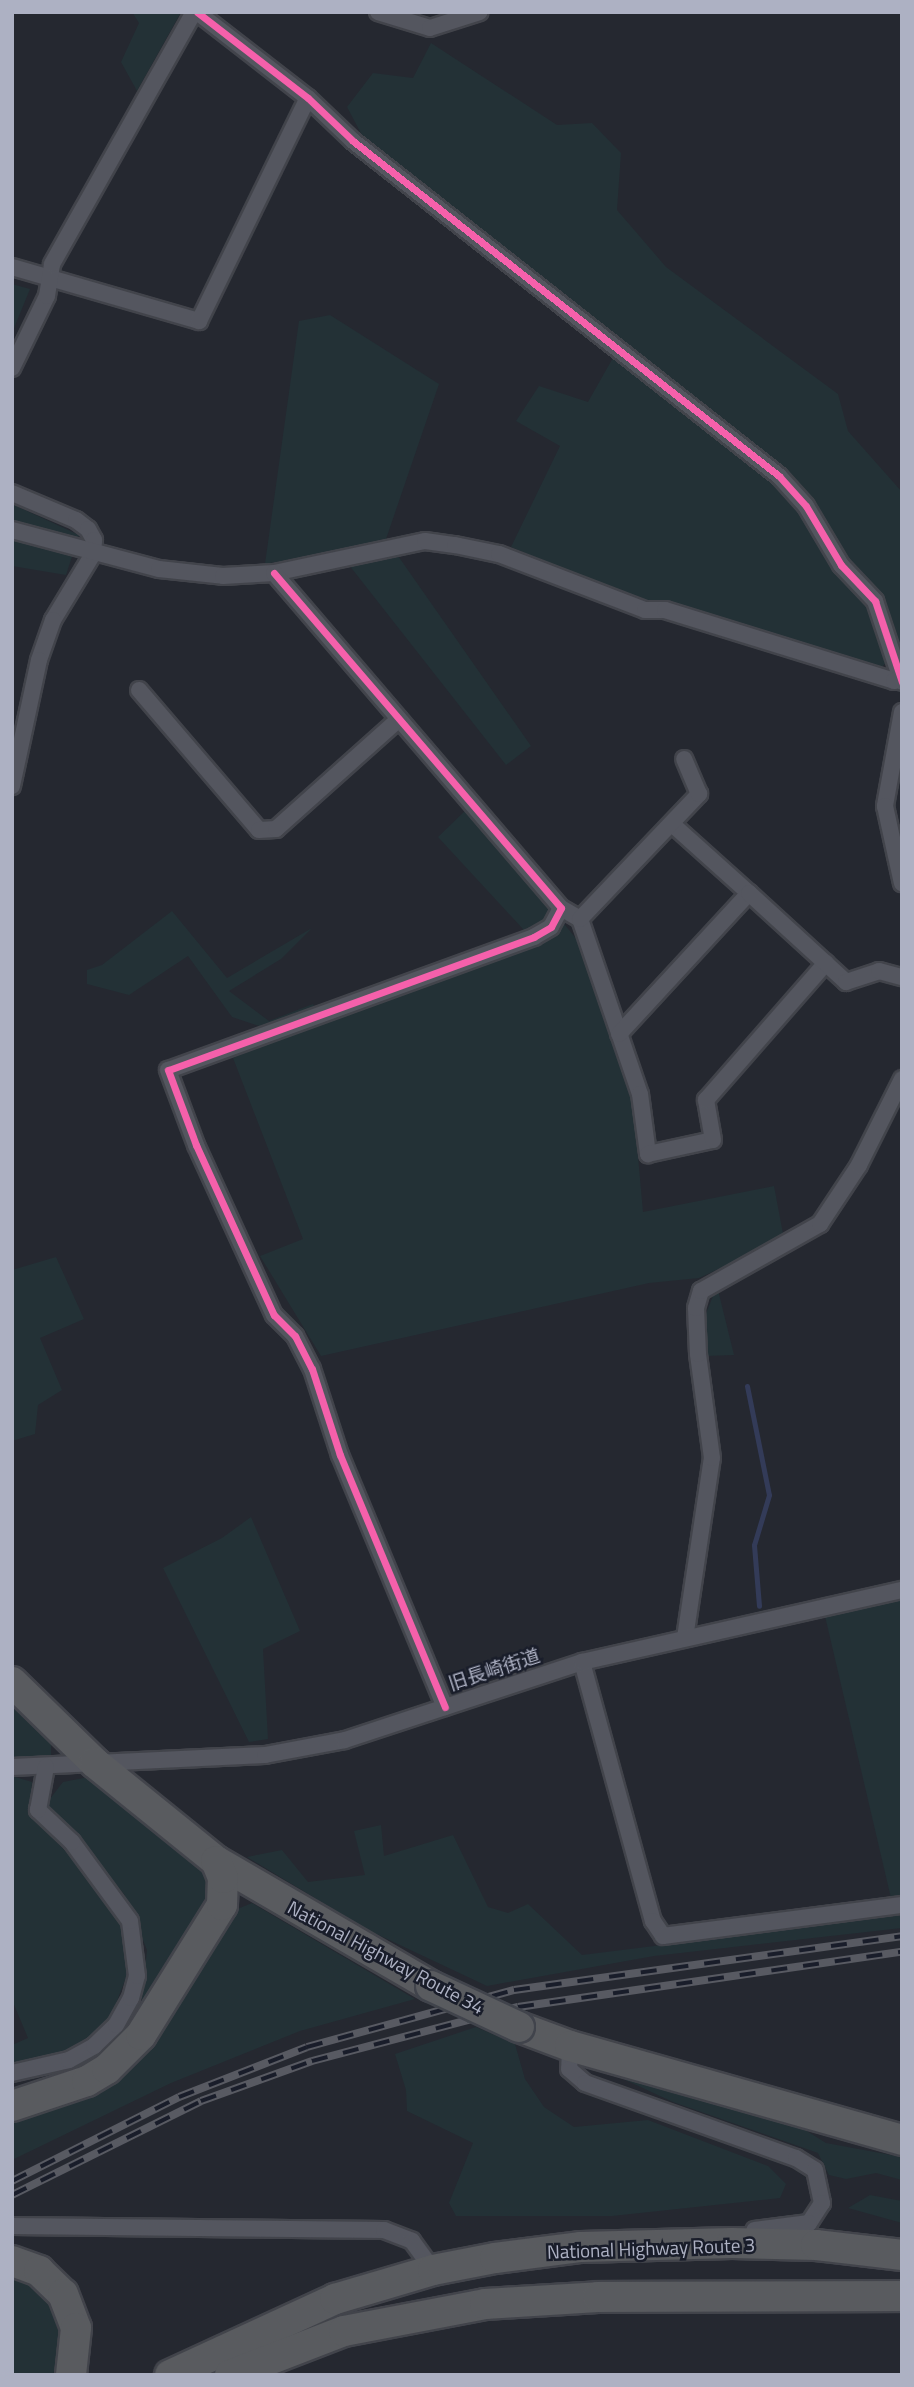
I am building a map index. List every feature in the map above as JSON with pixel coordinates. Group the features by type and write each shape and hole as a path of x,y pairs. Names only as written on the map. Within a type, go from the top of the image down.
{"highway":[{"name":"National Highway Route 34","path":"12,1682 95,1763 216,1861 431,1986 519,2027 570,2046 899,2139"},
{"path":"12,2106 87,2081 107,2069 141,2035 222,1905 223,1878 216,1861"},
{"path":"732,2243 799,2250 902,2273"},
{"name":"National Highway Route 3","path":"170,2375 284,2319 433,2270 581,2247 732,2243 816,2245 902,2255"},
{"path":"12,2261 39,2271 63,2294 76,2328 71,2375"},
{"path":"230,2375 344,2331 485,2304 598,2297 902,2296"}],"street":[{"path":"12,368 47,296 52,264 195,12 308,98 353,142 779,476 806,506 841,565 875,601 902,681 894,681 664,610 645,610 499,554 455,545 425,541 274,573 194,574 93,554 12,530"},
{"path":"378,12 430,28 480,12"},
{"path":"12,267 199,321 308,98"},
{"path":"12,493 88,529 93,554 53,620 39,660 12,786"},
{"path":"274,573 561,908 580,919 640,1094 648,1154 713,1140 706,1100 826,963"},
{"path":"139,690 259,830 276,829 399,719"},
{"path":"902,712 885,806 902,883"},
{"path":"580,919 699,794 684,759"},
{"path":"672,824 846,982 879,971 902,977"},
{"path":"619,1034 749,892"},
{"path":"445,1707 340,1455 312,1368 295,1336 274,1315 196,1146 168,1070 402,982 534,937 551,928 561,908"},
{"path":"685,1638 712,1458 698,1354 696,1308 701,1291 820,1224 859,1165 902,1079"},
{"name":"旧長崎街道","path":"12,1767 265,1755 345,1740 582,1662 902,1590"},
{"path":"582,1662 653,1922 663,1936 902,1905"},
{"path":"12,2073 68,2060 94,2046 116,2025 131,1998 137,1976 130,1921 72,1842 38,1810 46,1767"},
{"path":"570,2046 569,2068 585,2083 796,2158 815,2170 822,2191 818,2215 799,2227 581,2247"},
{"path":"12,2226 384,2230 412,2241 433,2270"}],"shaded area":[{"path":"132,12 180,14 137,91 121,62 139,23"},
{"path":"431,43 557,125 592,123 621,153 617,210 666,267 838,394 848,431 902,492 902,646 880,669 665,600 644,603 511,547 560,446 516,421 539,386 588,402 614,356 745,458 748,445 364,139 347,107 373,73 413,78"},
{"path":"12,284 30,289 12,333"},
{"path":"330,315 439,384 385,542 265,564 299,321"},
{"path":"12,504 79,535 66,575 12,566"},
{"path":"396,553 531,746 506,765 349,565"},
{"path":"469,807 578,941 633,1101 643,1212 774,1186 784,1239 699,1278 649,1283 321,1356 260,1256 303,1239 233,1058 263,1045 262,1027 232,1017 188,956 129,995 87,984 87,970 102,965 172,911 227,978 312,928 281,959 229,991 269,1021 313,1004 323,1019 534,941 438,837"},
{"path":"56,1257 84,1319 40,1338 62,1390 38,1405 35,1434 12,1441 12,1270"},
{"path":"717,1286 734,1355 706,1356 703,1321"},
{"path":"251,1517 300,1631 263,1649 268,1739 249,1742 163,1568 222,1538"},
{"path":"902,1598 902,1896 891,1898 825,1616"},
{"path":"12,1705 51,1744 51,1757 12,1757"},
{"path":"12,1776 32,1782 30,1815 87,1873 125,1932 131,1965 111,2016 74,2051 27,2064 12,2064 12,2045 28,2038 12,2000"},
{"path":"89,1777 206,1871 211,1890 204,1922 141,2007 147,1950 124,1894 46,1804 63,1782"},
{"path":"381,1825 384,1856 453,1835 488,1907 508,1913 528,1904 582,1955 902,1915 902,1928 654,1956 487,1986 368,1930 247,1857 282,1850 308,1882 365,1875 354,1831"},
{"path":"252,1903 415,1999 300,2031 171,2083 12,2160 12,2122 102,2088 235,1910"},
{"path":"476,2027 515,2044 525,2079 544,2107 574,2127 648,2120 768,2166 786,2184 780,2198 612,2216 456,2216 449,2203 473,2143 407,2111 406,2090 395,2054"},
{"path":"619,2077 789,2120 826,2143 902,2157 902,2180 876,2173 846,2179 829,2175 818,2153 673,2102"},
{"path":"870,2195 902,2201 902,2223 848,2208"},
{"path":"12,2278 33,2282 54,2308 62,2346 53,2375 12,2375"}],"waterway":[{"path":"747,1386 769,1495 754,1545 759,1606"}],"railway":[{"path":"12,2181 179,2097 307,2047 514,1990 902,1936"},
{"path":"12,2195 201,2101 312,2061 518,2007 902,1952"}],"cycle path":[{"path":"197,12 308,98 353,141 779,476 806,506 841,565 875,601 902,682"},
{"path":"274,573 561,908 551,927 534,937 168,1070 196,1145 274,1315 295,1336 312,1369 340,1455 445,1707"}]}
